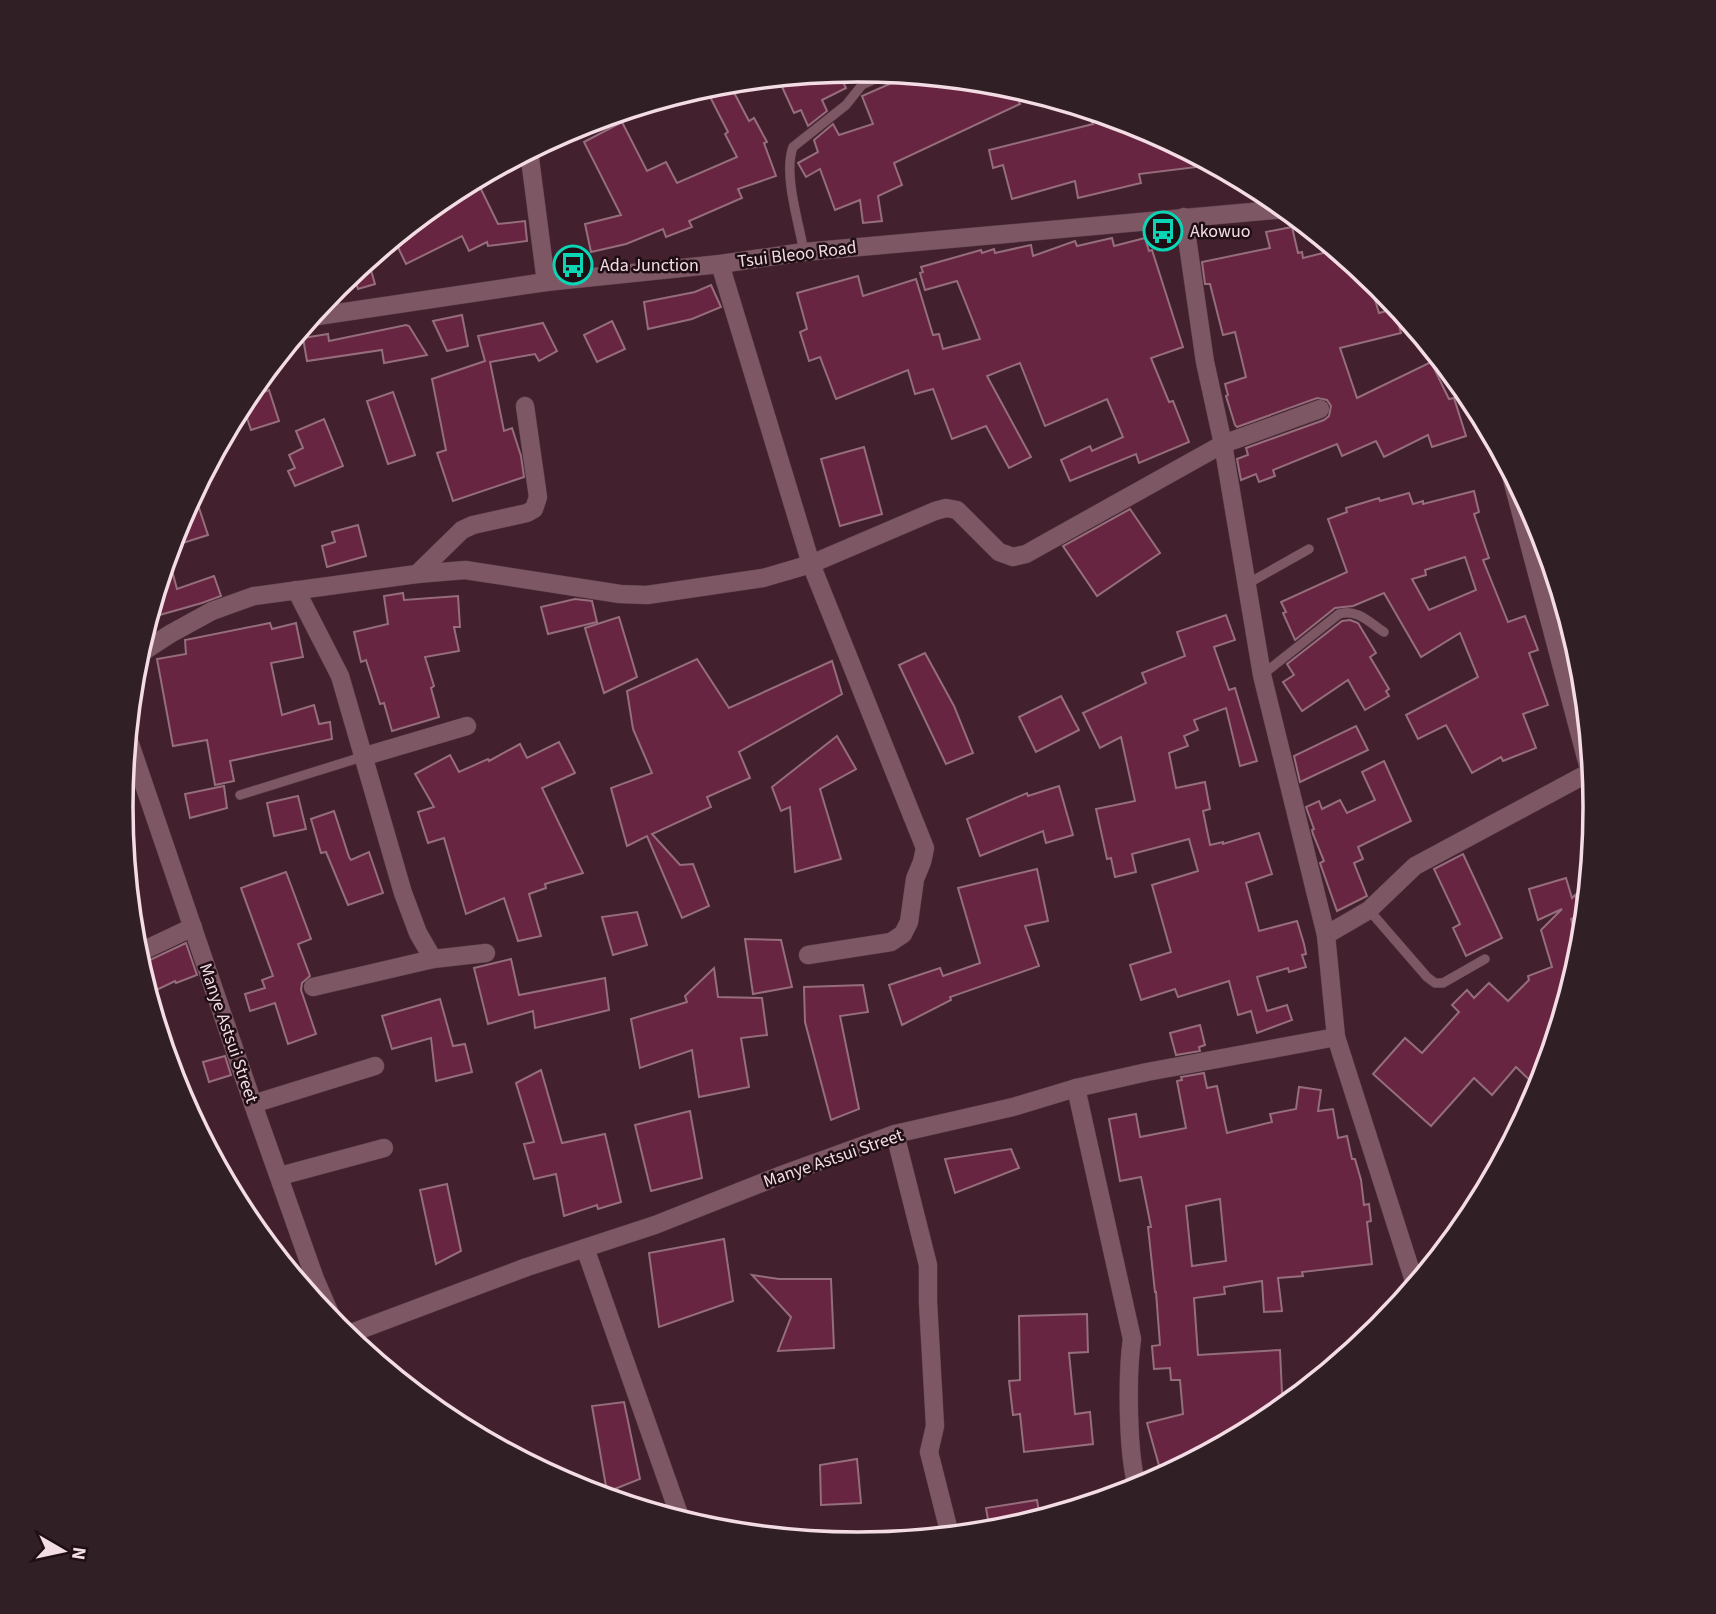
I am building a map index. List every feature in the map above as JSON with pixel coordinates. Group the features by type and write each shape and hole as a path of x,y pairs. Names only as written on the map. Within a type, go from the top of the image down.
{"street":[{"path":"530,161 546,282"},
{"name":"Tsui Bleoo Road","path":"327,315 546,282 720,264 804,252 1269,210"},
{"path":"1184,217 1205,362 1223,444 1262,675 1326,935 1336,1037 1412,1274"},
{"path":"720,264 811,564 925,848 915,879 909,922 903,934 891,942 808,955"},
{"path":"417,574 462,530 534,509 538,497 524,406"},
{"path":"152,646 212,611 254,596 417,574 479,570 620,594 647,595 763,578 811,564 934,510 946,508 957,510 999,552 1013,557 1026,554 1223,444 1320,409"},
{"path":"1528,530 1578,726"},
{"path":"296,590 340,676 403,893 418,933 433,959"},
{"path":"362,757 467,726"},
{"name":"Manye Astsui Street","path":"135,766 321,1294"},
{"path":"1326,935 1369,910 1415,866 1582,781"},
{"path":"147,949 193,927"},
{"path":"313,987 433,959 486,953"},
{"name":"Manye Astsui Street","path":"358,1331 527,1267 655,1225 895,1134 1147,1072 1336,1037"},
{"path":"253,1104 375,1066"},
{"path":"1076,1088 1132,1339 1129,1356 1135,1477"},
{"path":"895,1134 929,1265 928,1302 935,1426 929,1452 948,1526"},
{"path":"280,1176 384,1148"},
{"path":"585,1248 677,1509"}],"lane":[{"path":"804,252 789,157 793,147 846,105 862,85 868,82"},
{"path":"1245,584 1309,548"},
{"path":"1262,675 1339,614 1355,613 1384,632"},
{"path":"240,795 362,757"},
{"path":"1369,910 1435,983 1443,983 1485,959"}],"building":[{"path":"843,83 846,88 822,100 827,111 808,126 801,110 794,113 782,86"},
{"path":"891,83 905,84 953,88 999,96 1019,101 1020,104 894,163 902,185 878,196 882,221 863,223 860,200 835,210 820,169 806,177 798,163 818,152 814,140 833,124 839,135 873,124 862,96"},
{"path":"734,93 749,121 754,118 767,142 764,143 776,176 738,189 742,198 689,221 692,227 666,237 663,229 626,244 591,252 585,224 621,215 584,142 622,122 647,171 666,162 677,183 737,157 725,134 728,132 710,98"},
{"path":"1092,121 1135,137 1197,167 1139,174 1141,183 1078,198 1075,181 1012,199 1003,165 993,168 989,150 1093,124"},
{"path":"481,188 498,224 525,221 527,241 488,246 487,242 469,251 462,236 406,264 398,247 455,204"},
{"path":"1292,227 1298,253 1302,252 1303,258 1324,253 1375,300 1379,313 1386,311 1398,324 1401,333 1340,348 1357,398 1430,362 1449,399 1454,398 1466,436 1432,447 1428,435 1384,457 1376,441 1342,456 1337,444 1273,470 1275,476 1259,482 1256,474 1241,480 1237,459 1248,455 1246,448 1324,420 1329,416 1331,406 1327,400 1317,398 1237,427 1235,425 1225,384 1246,377 1235,332 1223,335 1210,284 1205,284 1202,262 1270,248 1266,232"},
{"path":"1112,238 1114,246 1145,238 1149,251 1152,250 1183,347 1151,358 1169,402 1173,401 1189,442 1139,463 1136,454 1070,481 1061,460 1090,446 1092,451 1123,437 1107,399 1045,426 1020,363 987,376 1031,457 1009,468 986,426 952,439 933,389 915,394 908,370 836,399 820,357 809,361 800,332 807,329 797,293 858,276 863,296 916,279 933,335 939,334 943,349 980,339 957,281 925,290 921,267 981,250 982,253 994,249 995,253 1031,245 1033,256 1075,241 1077,246"},
{"path":"371,271 375,284 358,289 357,285"},
{"path":"711,285 721,307 692,319 648,329 644,302 695,292"},
{"path":"462,315 468,346 447,351 433,321"},
{"path":"612,321 625,349 597,362 584,335"},
{"path":"543,323 557,351 539,361 535,354 490,362 504,431 512,428 524,477 453,501 437,453 446,450 432,379 485,361 478,336"},
{"path":"406,325 427,355 384,363 382,350 307,361 303,341 306,338 328,334 329,341"},
{"path":"269,390 279,421 251,430 247,417 264,392"},
{"path":"393,392 415,455 388,464 367,401"},
{"path":"324,419 343,466 295,486 288,471 295,468 289,455 303,448 296,431"},
{"path":"864,447 882,514 840,526 821,459"},
{"path":"1474,491 1479,512 1474,514 1489,558 1483,560 1508,622 1525,616 1538,650 1529,653 1548,705 1523,714 1536,748 1503,761 1501,757 1472,773 1446,725 1418,739 1406,715 1478,677 1460,633 1421,657 1384,593 1353,606 1335,608 1295,640 1283,613 1286,612 1281,602 1347,572 1328,519 1347,512 1346,508 1409,493 1413,504 1423,501 1423,504","holes":["1465,557 1476,590 1429,610 1412,579 1426,575 1425,570"]},
{"path":"199,507 208,535 183,543"},
{"path":"1130,509 1160,553 1097,596 1063,546"},
{"path":"358,525 366,556 327,567 322,546 335,542 332,532"},
{"path":"173,573 177,589 214,576 221,596 159,615"},
{"path":"403,593 404,600 458,596 460,627 454,627 459,651 425,657 434,686 431,688 439,717 392,731 384,703 380,704 366,660 361,662 354,632 388,624 384,596"},
{"path":"575,599 592,601 597,622 548,634 541,607"},
{"path":"1226,615 1235,640 1214,647 1229,690 1235,688 1257,761 1240,766 1226,708 1194,720 1198,730 1184,736 1188,746 1169,753 1176,788 1205,782 1210,809 1203,811 1210,845 1223,844 1259,833 1272,874 1246,883 1259,931 1297,921 1306,954 1302,955 1306,967 1289,972 1288,968 1257,977 1267,1011 1287,1005 1292,1020 1257,1033 1251,1011 1238,1015 1229,981 1178,997 1175,989 1141,1000 1130,965 1171,952 1152,885 1198,871 1189,839 1132,854 1136,872 1115,877 1111,858 1107,859 1096,809 1135,801 1121,737 1100,748 1083,713 1146,683 1142,673 1185,656 1177,632"},
{"path":"619,617 637,677 604,693 585,628"},
{"path":"1342,621 1358,623 1376,653 1370,657 1389,689 1386,691 1389,696 1365,710 1348,680 1302,711 1283,682 1294,675 1287,664"},
{"path":"270,623 272,629 296,623 303,657 271,663 282,715 314,705 319,724 330,722 332,739 230,761 234,781 215,785 207,740 173,746 157,659 186,654 185,640"},
{"path":"925,653 954,706 973,753 946,764 899,665"},
{"path":"697,659 729,708 832,661 842,694 739,752 750,778 707,797 711,807 652,834 680,865 693,864 709,906 682,918 647,836 627,846 611,788 652,773 633,729 627,691"},
{"path":"1061,696 1079,730 1036,752 1019,717"},
{"path":"1356,726 1368,750 1300,782 1294,756"},
{"path":"837,736 856,769 820,789 841,859 795,872 790,807 781,811 772,787"},
{"path":"559,742 575,773 542,788 583,873 545,884 546,888 529,894 541,936 518,941 504,898 466,914 444,838 428,843 418,812 434,807 415,774 450,755 459,772 488,759 489,761 520,744 527,758"},
{"path":"1384,761 1411,821 1358,847 1363,859 1354,863 1367,896 1337,911 1320,863 1324,861 1306,807 1319,801 1322,809 1340,800 1347,813 1375,800 1362,772"},
{"path":"224,786 227,808 190,818 185,794"},
{"path":"1059,786 1073,835 1046,843 1043,831 980,856 967,819 1027,793 1028,796"},
{"path":"298,796 306,829 274,836 267,803"},
{"path":"334,811 349,857 351,860 369,852 383,893 348,905 326,852 321,853 311,819"},
{"path":"1463,854 1502,938 1466,956 1453,928 1460,924 1434,869"},
{"path":"1037,869 1048,921 1025,926 1039,966 950,997 951,1000 902,1025 889,985 940,968 943,976 980,963 958,888"},
{"path":"286,872 311,939 298,944 310,976 302,983 301,990 316,1034 288,1044 275,1003 250,1011 245,994 265,988 262,980 273,976 241,888"},
{"path":"1566,878 1572,898 1575,895 1577,902 1574,918 1571,919 1573,926 1558,995 1529,1080 1516,1067 1492,1095 1474,1078 1431,1126 1373,1074 1405,1038 1422,1053 1459,1012 1452,1005 1467,990 1474,998 1489,983 1508,1001 1529,980 1528,976 1552,967 1541,930 1562,909 1538,920 1529,889"},
{"path":"637,912 647,945 613,955 602,917"},
{"path":"745,939 781,940 792,987 753,994"},
{"path":"186,943 197,975 157,990 150,960"},
{"path":"511,959 519,995 605,978 609,1010 535,1028 533,1011 488,1024 474,968"},
{"path":"714,968 718,997 762,998 767,1035 741,1038 749,1087 699,1097 692,1050 640,1068 631,1019 687,1002 685,996"},
{"path":"863,985 868,1012 840,1016 859,1109 831,1120 805,1022 804,987"},
{"path":"440,999 453,1046 465,1044 472,1072 436,1081 431,1038 392,1049 382,1016"},
{"path":"1200,1025 1205,1045 1199,1047 1200,1051 1176,1055 1170,1033"},
{"path":"225,1056 231,1075 209,1082 203,1062"},
{"path":"541,1070 562,1143 605,1134 621,1202 598,1209 597,1205 564,1216 556,1174 534,1179 524,1144 534,1142 516,1083"},
{"path":"1204,1073 1207,1088 1217,1086 1227,1133 1272,1122 1270,1114 1296,1109 1299,1087 1321,1090 1318,1111 1333,1109 1338,1138 1347,1136 1352,1159 1355,1159 1361,1180 1364,1205 1369,1204 1371,1221 1367,1222 1372,1264 1302,1272 1303,1276 1278,1278 1282,1311 1264,1312 1262,1281 1224,1287 1225,1294 1194,1298 1198,1355 1280,1350 1282,1393 1284,1393 1220,1435 1159,1466 1147,1423 1183,1414 1180,1380 1171,1380 1170,1368 1154,1369 1152,1346 1160,1345 1148,1227 1151,1227 1141,1177 1120,1181 1109,1119 1136,1114 1140,1137 1186,1128 1177,1081 1182,1080 1181,1077","holes":["1220,1199 1226,1261 1192,1266 1186,1206"]},
{"path":"690,1111 702,1178 651,1191 635,1125"},
{"path":"1011,1149 1019,1168 955,1193 945,1159"},
{"path":"447,1184 461,1251 436,1264 420,1190"},
{"path":"724,1239 733,1301 659,1327 649,1253"},
{"path":"752,1275 779,1279 831,1279 834,1348 778,1351 791,1317"},
{"path":"1087,1314 1088,1352 1069,1353 1075,1414 1090,1412 1093,1444 1024,1452 1020,1414 1013,1415 1009,1381 1020,1380 1019,1316"},
{"path":"624,1402 640,1479 614,1489 606,1486 592,1406"},
{"path":"857,1459 861,1503 821,1505 820,1465"},
{"path":"1037,1500 1038,1509 988,1520 986,1508"}],"place":[{"name":"Akowuo","path":"1163,231"},
{"name":"Ada Junction","path":"573,265"}]}
